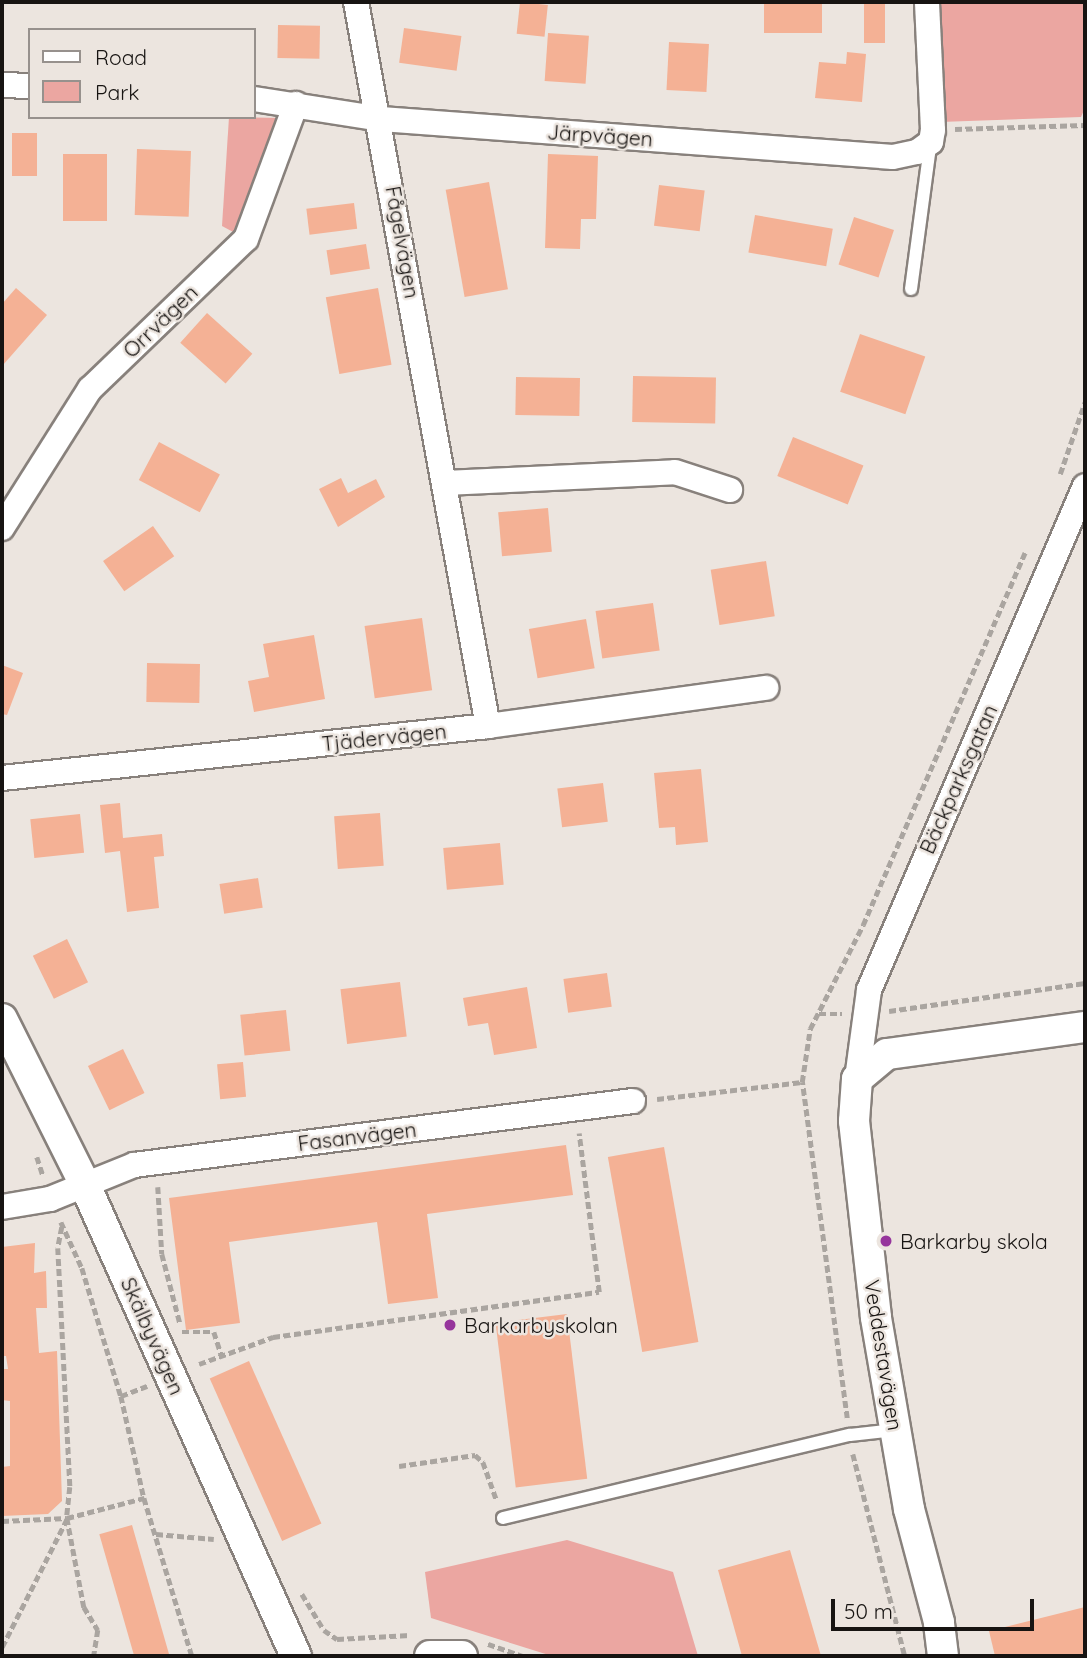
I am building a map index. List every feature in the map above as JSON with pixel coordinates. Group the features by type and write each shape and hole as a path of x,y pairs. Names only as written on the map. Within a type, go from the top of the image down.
{"street":[{"name":"Fågelvägen","path":"356,2 381,119 488,726"},
{"path":"927,2 932,136"},
{"path":"2,85 28,86"},
{"name":"Järpvägen","path":"256,99 381,119 893,157 917,152 932,136"},
{"name":"Orrvägen","path":"2,528 90,388 246,239 296,104"},
{"path":"445,483 675,472 730,490"},
{"name":"Bäckparksgatan","path":"857,1079 869,990 1085,486"},
{"name":"Tjädervägen","path":"2,778 488,726 766,688"},
{"name":"Skälbyvägen","path":"2,1019 85,1185 296,1656"},
{"path":"857,1079 887,1054 1085,1027"},
{"name":"Veddestavägen","path":"857,1079 853,1121 876,1317 895,1430 943,1656"},
{"name":"Fasanvägen","path":"2,1207 50,1199 134,1165 633,1101"},
{"path":"427,1646 471,1649"}],"lane":[{"path":"911,289 932,136"},
{"path":"503,1518 849,1435 895,1430"}],"path":[{"path":"932,136 1085,124"},
{"path":"1058,479 1085,402"},
{"path":"905,1656 863,1507 849,1435 802,1083 810,1029 863,925 1031,541"},
{"path":"819,1014 866,1014 1085,983"},
{"path":"633,1101 802,1083"},
{"path":"199,1364 273,1337 599,1292 575,1108"},
{"path":"157,1175 162,1254 183,1334 214,1332 222,1356"},
{"path":"50,1199 82,1268 121,1396 144,1497 192,1656"},
{"path":"63,1225 58,1248 70,1487 67,1518 84,1608 98,1630 94,1656"},
{"path":"121,1396 154,1383"},
{"path":"399,1466 475,1455 483,1462 487,1484 503,1518"},
{"path":"2,1521 67,1518 144,1497"},
{"path":"2,1647 67,1518"},
{"path":"156,1534 185,1534 219,1540"},
{"path":"296,1582 313,1616 337,1639 427,1646"},
{"path":"471,1649 523,1656"}],"green space":[{"path":"938,2 1085,2 1085,108 1081,117 940,122"},
{"path":"281,118 235,233 222,226 229,119"},
{"path":"567,1540 673,1572 698,1656 552,1656 431,1618 425,1572"}],"building":[{"path":"520,2 548,5 545,37 517,34"},
{"path":"764,2 822,2 822,33 764,33"},
{"path":"864,2 885,2 885,43 864,43"},
{"path":"278,25 320,26 319,59 277,58"},
{"path":"404,28 461,36 457,71 399,63"},
{"path":"548,33 589,36 586,84 545,81"},
{"path":"669,42 709,44 706,92 666,90"},
{"path":"847,52 866,54 862,102 815,98 819,62 846,64"},
{"path":"12,133 37,133 37,176 12,176"},
{"path":"137,149 191,151 189,217 135,215"},
{"path":"63,154 107,154 107,221 63,221"},
{"path":"548,154 598,156 596,219 581,219 580,249 545,248"},
{"path":"489,182 508,289 465,297 446,190"},
{"path":"659,185 705,191 700,231 654,226"},
{"path":"354,203 357,229 310,235 306,209"},
{"path":"755,215 833,229 826,266 748,252"},
{"path":"854,217 894,230 878,278 839,265"},
{"path":"366,244 370,269 330,275 326,250"},
{"path":"16,288 47,315 3,365 2,304"},
{"path":"378,288 392,365 339,374 326,297"},
{"path":"207,313 252,354 226,384 180,343"},
{"path":"860,334 925,356 905,414 840,392"},
{"path":"633,376 716,377 715,423 632,422"},
{"path":"516,377 580,378 579,416 515,415"},
{"path":"793,437 863,465 848,504 777,476"},
{"path":"159,442 220,474 200,512 139,480"},
{"path":"341,478 348,493 376,479 385,497 338,527 319,489"},
{"path":"548,508 552,552 502,556 498,512"},
{"path":"153,526 174,556 124,591 103,561"},
{"path":"766,561 775,616 719,625 711,570"},
{"path":"653,603 660,651 602,659 596,611"},
{"path":"422,618 432,690 375,698 365,626"},
{"path":"586,619 595,668 538,678 529,629"},
{"path":"314,635 325,699 254,712 248,681 269,677 263,644"},
{"path":"147,663 200,664 199,703 146,702"},
{"path":"2,665 23,673 7,715 2,714"},
{"path":"701,769 708,842 676,845 675,827 659,828 654,773"},
{"path":"603,783 608,822 562,827 557,789"},
{"path":"120,803 123,838 162,834 164,856 154,857 159,908 127,912 120,851 105,853 100,805"},
{"path":"380,813 384,866 338,869 334,816"},
{"path":"80,814 84,853 34,858 30,819"},
{"path":"500,843 504,885 447,890 443,848"},
{"path":"258,878 263,908 224,914 219,884"},
{"path":"67,939 88,982 54,999 33,956"},
{"path":"607,973 612,1007 568,1013 563,979"},
{"path":"400,982 407,1037 347,1044 340,989"},
{"path":"527,987 537,1048 494,1055 488,1023 468,1026 463,998"},
{"path":"286,1010 290,1051 245,1056 240,1015"},
{"path":"123,1049 144,1093 109,1110 88,1066"},
{"path":"243,1062 246,1097 220,1099 217,1064"},
{"path":"566,1145 573,1195 427,1214 438,1298 388,1304 377,1222 229,1242 240,1323 186,1330 169,1198"},
{"path":"664,1147 698,1342 642,1352 608,1157"},
{"path":"35,1243 34,1273 46,1271 47,1308 36,1308 39,1353 57,1351 62,1501 48,1514 2,1516 2,1467 10,1466 10,1401 2,1400 2,1369 8,1369 6,1356 2,1356 2,1247"},
{"path":"567,1314 587,1479 516,1488 496,1323"},
{"path":"249,1361 321,1524 282,1541 210,1378"},
{"path":"132,1525 169,1656 134,1656 99,1534"},
{"path":"790,1550 821,1656 742,1656 718,1570"},
{"path":"1085,1607 1085,1656 995,1656 989,1631"}],"place":[{"name":"Barkarby skola","path":"886,1241"},
{"name":"Barkarbyskolan","path":"450,1325"}]}
